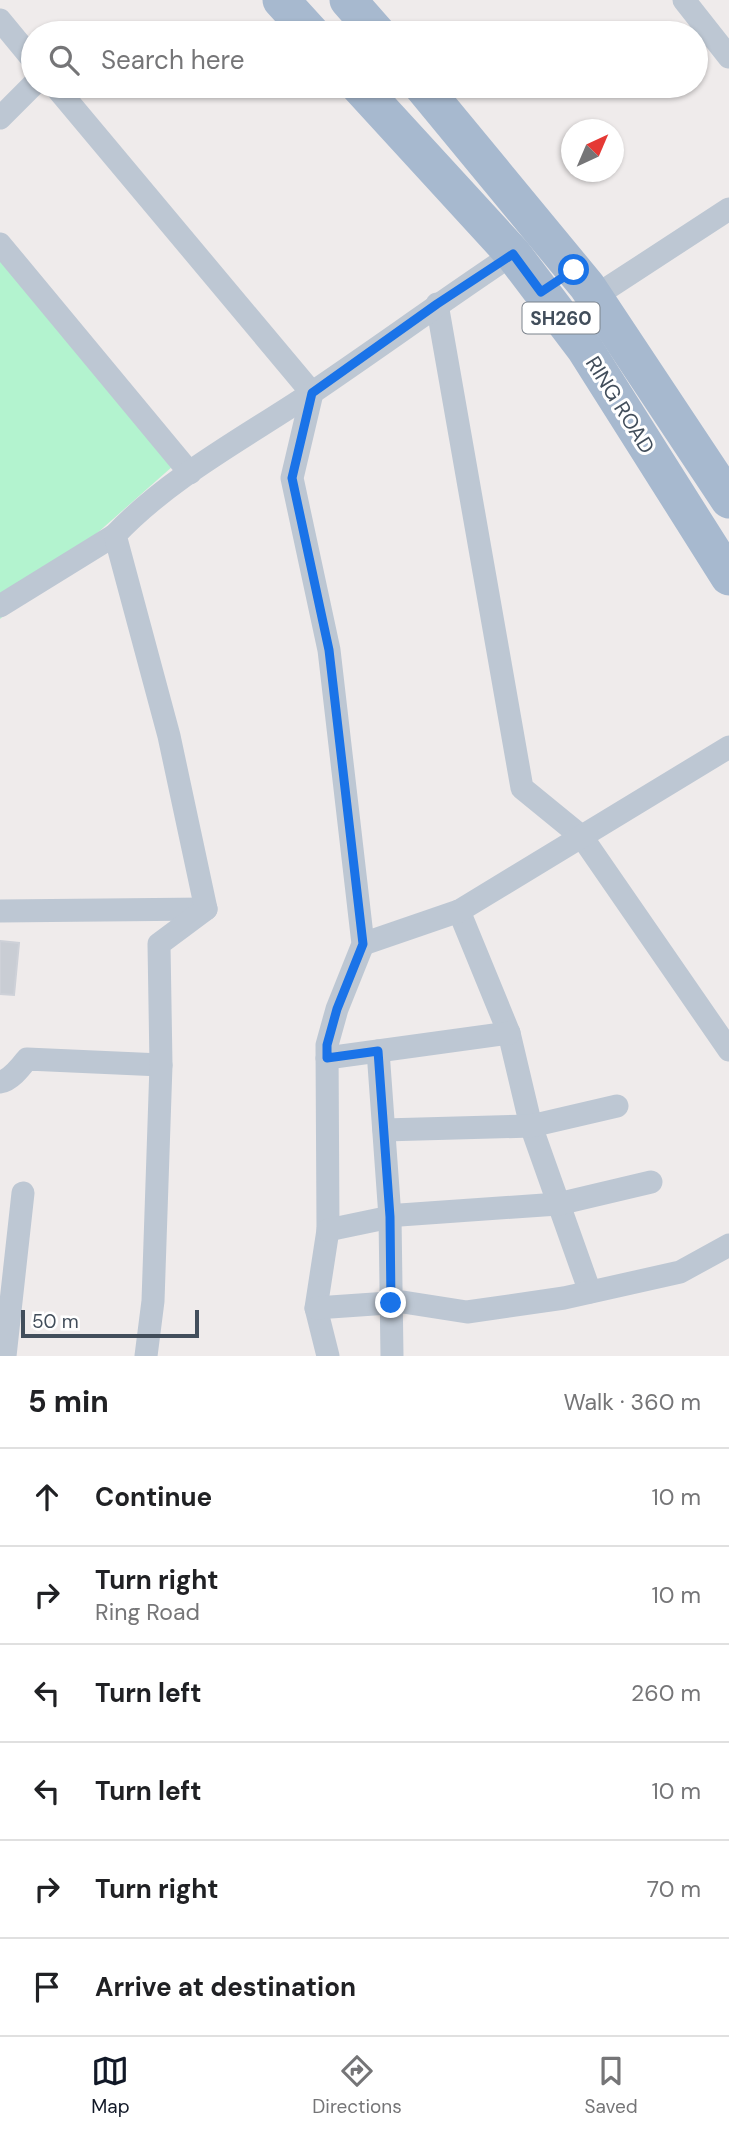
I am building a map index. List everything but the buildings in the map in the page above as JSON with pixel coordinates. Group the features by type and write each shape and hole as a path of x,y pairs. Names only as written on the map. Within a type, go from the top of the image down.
{"main road":[{"path":"281,0 300,21"},
{"path":"348,0 366,21"},
{"name":"RING ROAD","path":"370,98 513,254 585,349 729,577"},
{"name":"RING ROAD","path":"432,98 584,284 729,500"}],"street":[{"path":"684,0 701,21"},
{"path":"0,20 21,45"},
{"path":"708,30 729,57"},
{"path":"0,118 21,97"},
{"path":"65,98 312,393"},
{"path":"541,292 584,284 729,209"},
{"path":"0,244 190,473"},
{"path":"0,606 115,535 132,517 190,473 312,393 437,304 513,254"},
{"path":"437,304 522,788 582,837 729,1050"},
{"path":"312,393 292,478 329,650 363,944 337,1009 327,1045 328,1230 316,1308 328,1356"},
{"path":"115,535 169,736 206,909"},
{"path":"363,944 459,911 729,747"},
{"path":"0,911 206,909"},
{"path":"146,1356 153,1301 161,1065 159,944 206,909"},
{"path":"459,911 509,1033 531,1126 590,1292"},
{"path":"327,1058 509,1033"},
{"path":"378,1051 390,1217 393,1356"},
{"path":"0,1082 4,1082 27,1059 161,1065"},
{"path":"384,1130 531,1126 617,1106"},
{"path":"328,1230 390,1217 558,1204 651,1182"},
{"path":"5,1356 23,1193"},
{"path":"316,1308 403,1302 467,1312 590,1292 680,1272 729,1245"}],"green space":[{"path":"0,253 182,458 0,619"}],"route":[{"path":"391,1303 390,1217 378,1051 327,1058 327,1045 337,1009 363,944 329,650 292,478 312,393 437,304 513,254 541,292 574,270"}]}
